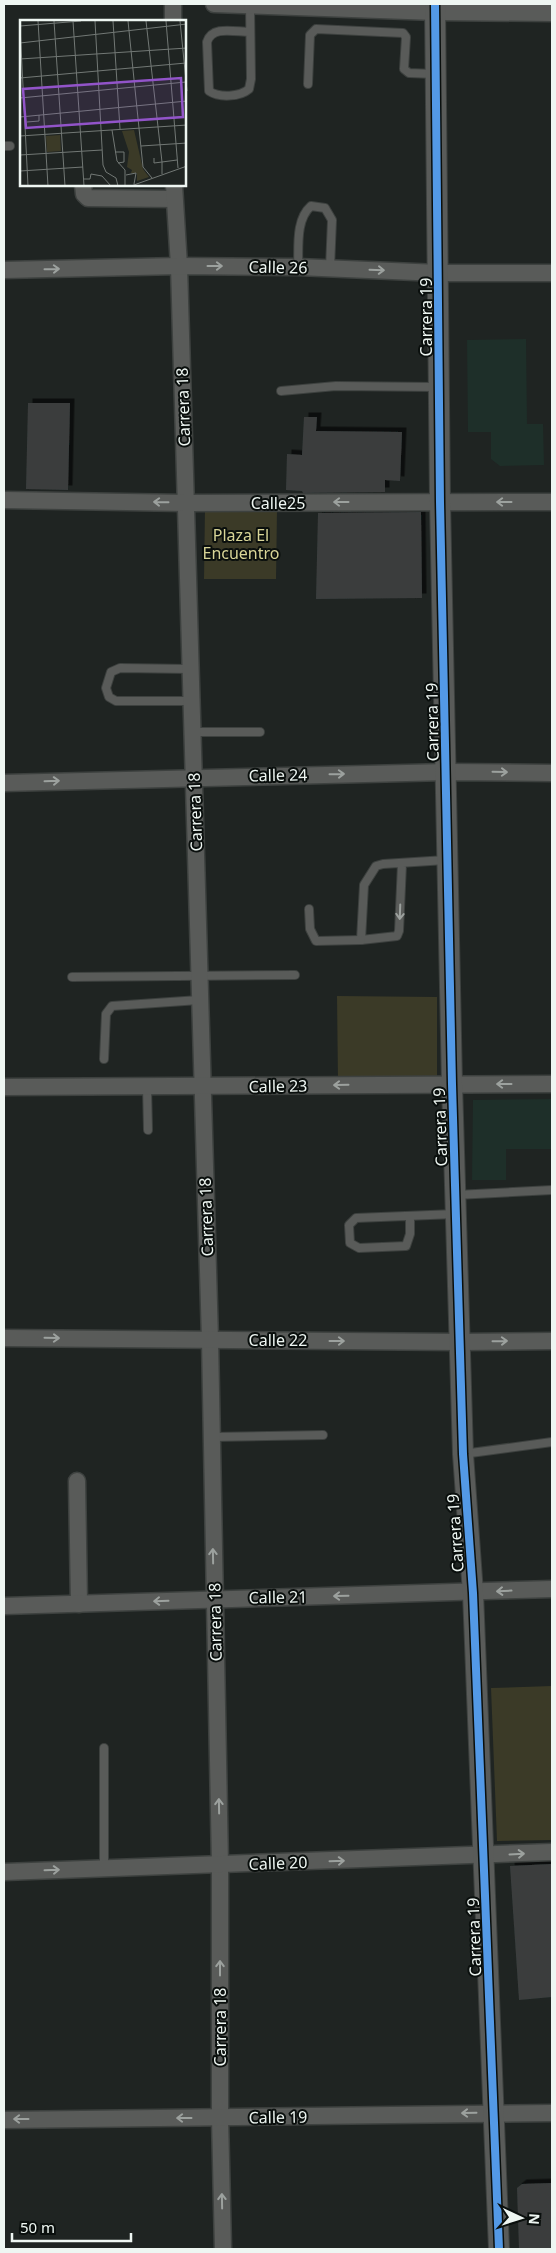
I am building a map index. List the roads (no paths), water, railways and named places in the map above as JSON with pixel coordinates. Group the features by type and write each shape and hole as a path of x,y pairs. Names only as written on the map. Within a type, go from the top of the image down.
{"street":[{"path":"173,4 173,20"},
{"path":"214,4 435,8 552,13"},
{"name":"Carrera 19","path":"435,8 440,502 452,1084 463,1454 473,1593 499,2249"},
{"path":"83,186 84,194 88,198 174,192"},
{"name":"Carrera 18","path":"174,192 179,266 190,701 194,777 210,1340 220,1864 220,2118 223,2249"},
{"name":"Calle 26","path":"4,270 179,266 298,267 439,273 552,273"},
{"name":"Calle25","path":"4,500 186,503 552,502"},
{"name":"Calle 24","path":"4,783 446,772 552,773"},
{"name":"Calle 23","path":"4,1087 552,1084"},
{"name":"Calle 22","path":"4,1338 460,1342 552,1341"},
{"path":"77,1481 79,1604"},
{"name":"Calle 21","path":"4,1606 473,1593 552,1589"},
{"name":"Calle 20","path":"4,1872 484,1856 552,1852"},
{"name":"Calle 19","path":"4,2120 552,2112"}],"lane":[{"path":"250,6 250,32 249,89 243,94 214,95 209,91 207,42 209,35 214,31 250,32"},
{"path":"308,84 310,35 316,29 403,32 406,37 404,69 409,73 436,74"},
{"path":"298,267 300,225 307,209 311,206 325,208 332,220 330,268"},
{"path":"281,391 336,386 440,387"},
{"path":"190,669 120,668 111,672 106,688 109,697 116,701 190,701"},
{"path":"192,732 260,732"},
{"path":"361,940 364,885 376,866 448,860"},
{"path":"309,909 310,929 316,941 361,940 397,936 399,932 402,864"},
{"path":"72,977 295,975"},
{"path":"104,1059 106,1014 112,1006 200,1000"},
{"path":"148,1087 148,1130"},
{"path":"410,1216 410,1234 406,1246 359,1248 350,1243 350,1225 356,1218 410,1216 456,1204 552,1190"},
{"path":"212,1437 226,1435 324,1435"},
{"path":"463,1454 552,1442"},
{"path":"104,1748 104,1869"}],"park label":[{"name":"Plaza El Encuentro","path":"241,544"}]}
